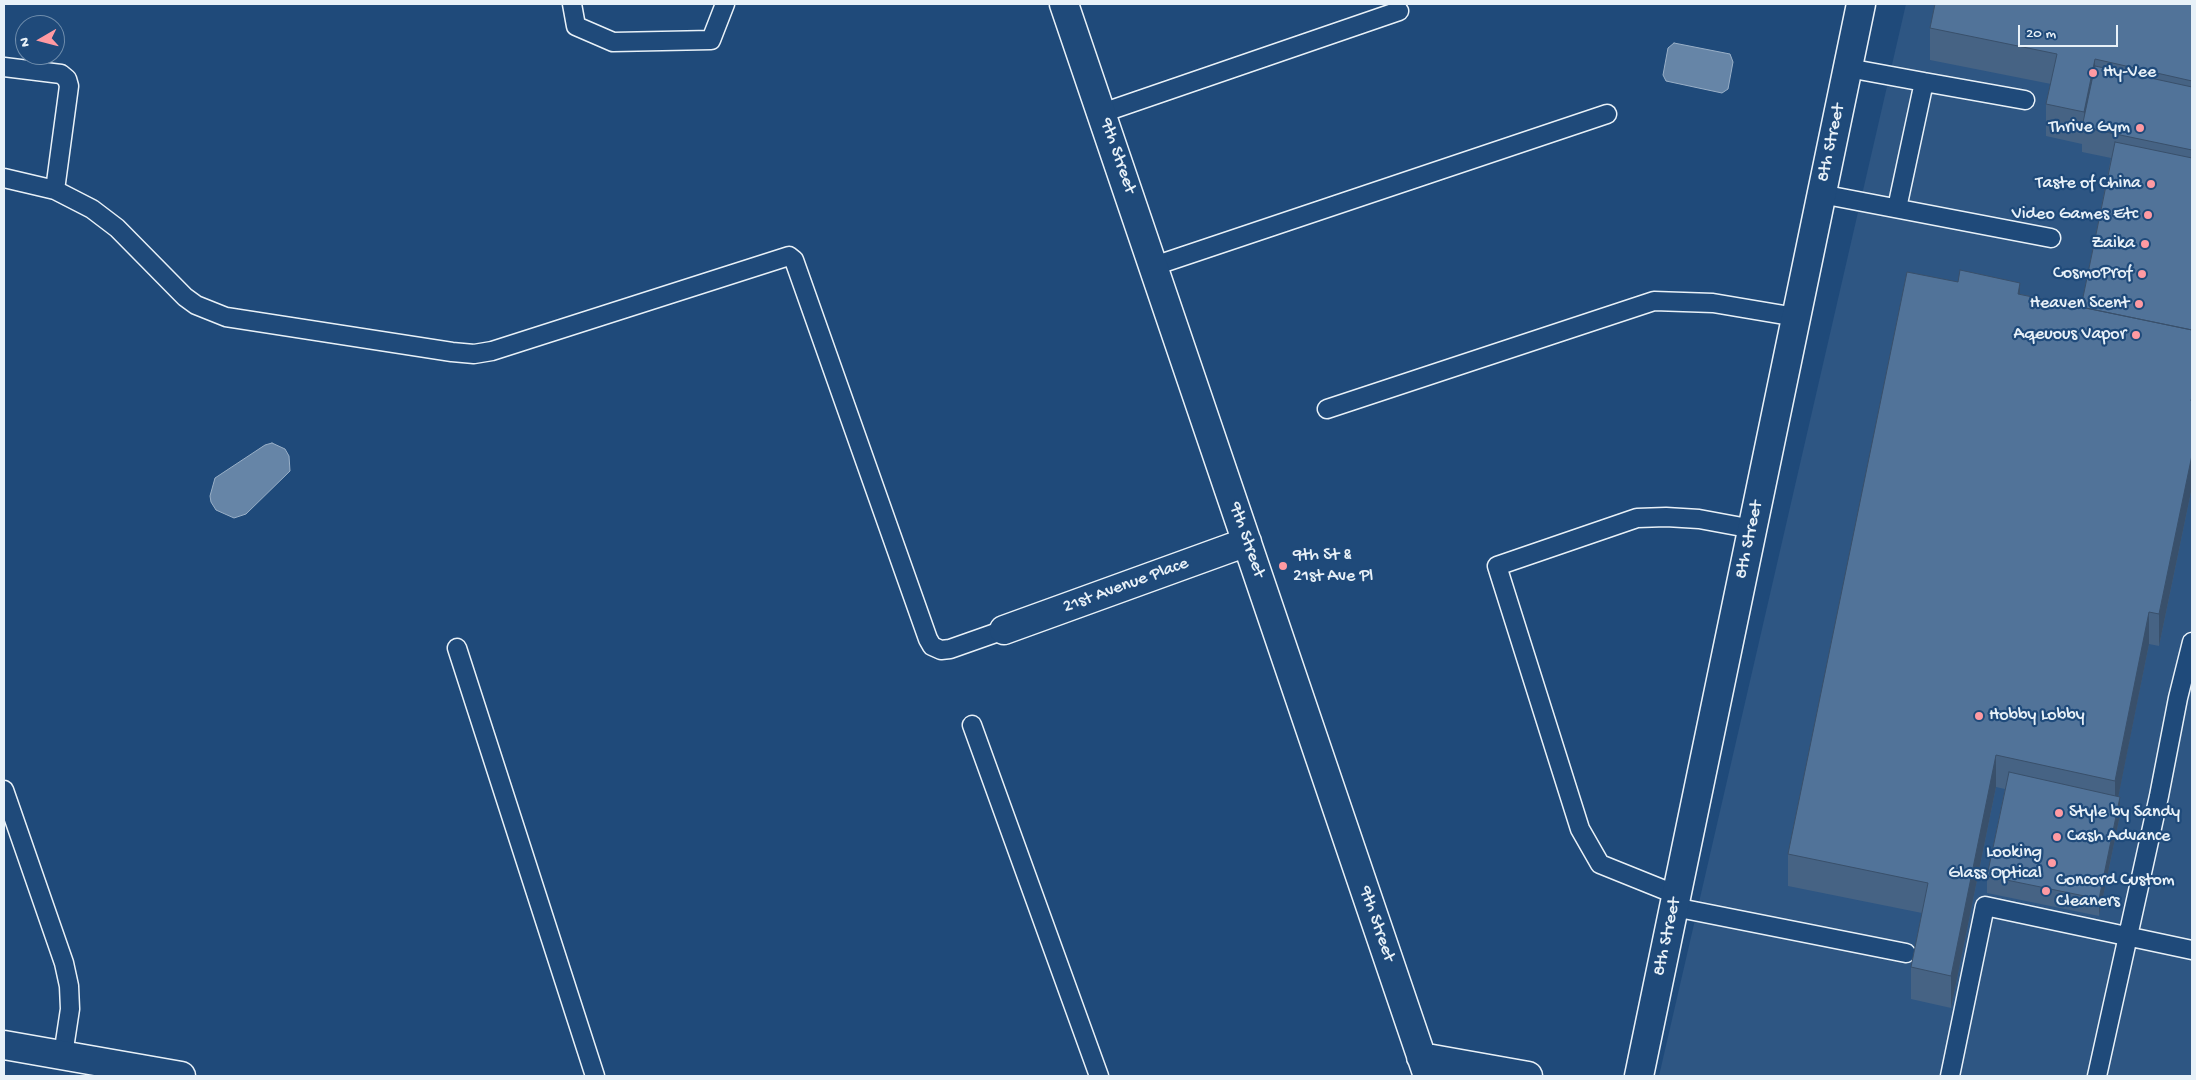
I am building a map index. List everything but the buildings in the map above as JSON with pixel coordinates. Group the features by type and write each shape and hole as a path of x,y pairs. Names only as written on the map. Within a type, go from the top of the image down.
{"street":[{"name":"9th Street","path":"1064,4 1425,1067"},
{"name":"8th Street","path":"1639,1076 1861,4"},
{"name":"21st Avenue Place","path":"1004,630 1247,542"},
{"path":"4,1045 181,1076"},
{"path":"1425,1067 1528,1076"}],"lane":[{"path":"572,4 576,26 612,42 711,40 725,4"},
{"path":"1102,113 1399,10"},
{"path":"4,67 61,74 69,86 55,190"},
{"path":"1848,68 2025,100"},
{"path":"1897,208 1924,82"},
{"path":"1154,266 1608,114"},
{"path":"4,178 55,190 105,218 135,245 185,297 196,306 211,312 226,317 452,352 474,354 492,351 789,256 794,260 932,646 941,650 950,649 1004,630"},
{"path":"1822,194 2051,238"},
{"path":"1327,410 1654,300 1714,303 1796,318"},
{"path":"1752,529 1699,519 1637,518 1497,566 1580,830 1600,864 1675,901 1906,953"},
{"path":"2098,1076 2159,796 2178,698 2192,642"},
{"path":"457,648 595,1076"},
{"path":"972,725 1099,1076"},
{"path":"4,790 64,963 70,1010 63,1055"},
{"path":"1950,1076 1985,906 2192,950"}],"shaded area":[{"path":"1906,4 2192,4 2192,1076 1659,1076"},
{"path":"1674,43 1730,54 1733,62 1728,89 1722,93 1666,81 1663,75 1668,48"},
{"path":"272,443 285,449 289,456 290,471 246,514 234,518 216,510 210,496 215,478 265,445"}],"place":[{"name":"Hy-Vee","path":"2093,73"},
{"name":"Thrive Gym","path":"2140,128"},
{"name":"Taste of China","path":"2151,184"},
{"name":"Video Games Etc","path":"2148,215"},
{"name":"Zaika","path":"2145,244"},
{"name":"CosmoProf","path":"2142,274"},
{"name":"Heaven Scent","path":"2139,304"},
{"name":"Aqeuous Vapor","path":"2136,335"},
{"name":"9th St & 21st Ave Pl","path":"1283,566"},
{"name":"Hobby Lobby","path":"1979,716"},
{"name":"Style by Sandy","path":"2059,813"},
{"name":"Cash Advance","path":"2057,837"},
{"name":"Looking Glass Optical","path":"2052,863"},
{"name":"Concord Custom Cleaners","path":"2046,891"}]}
